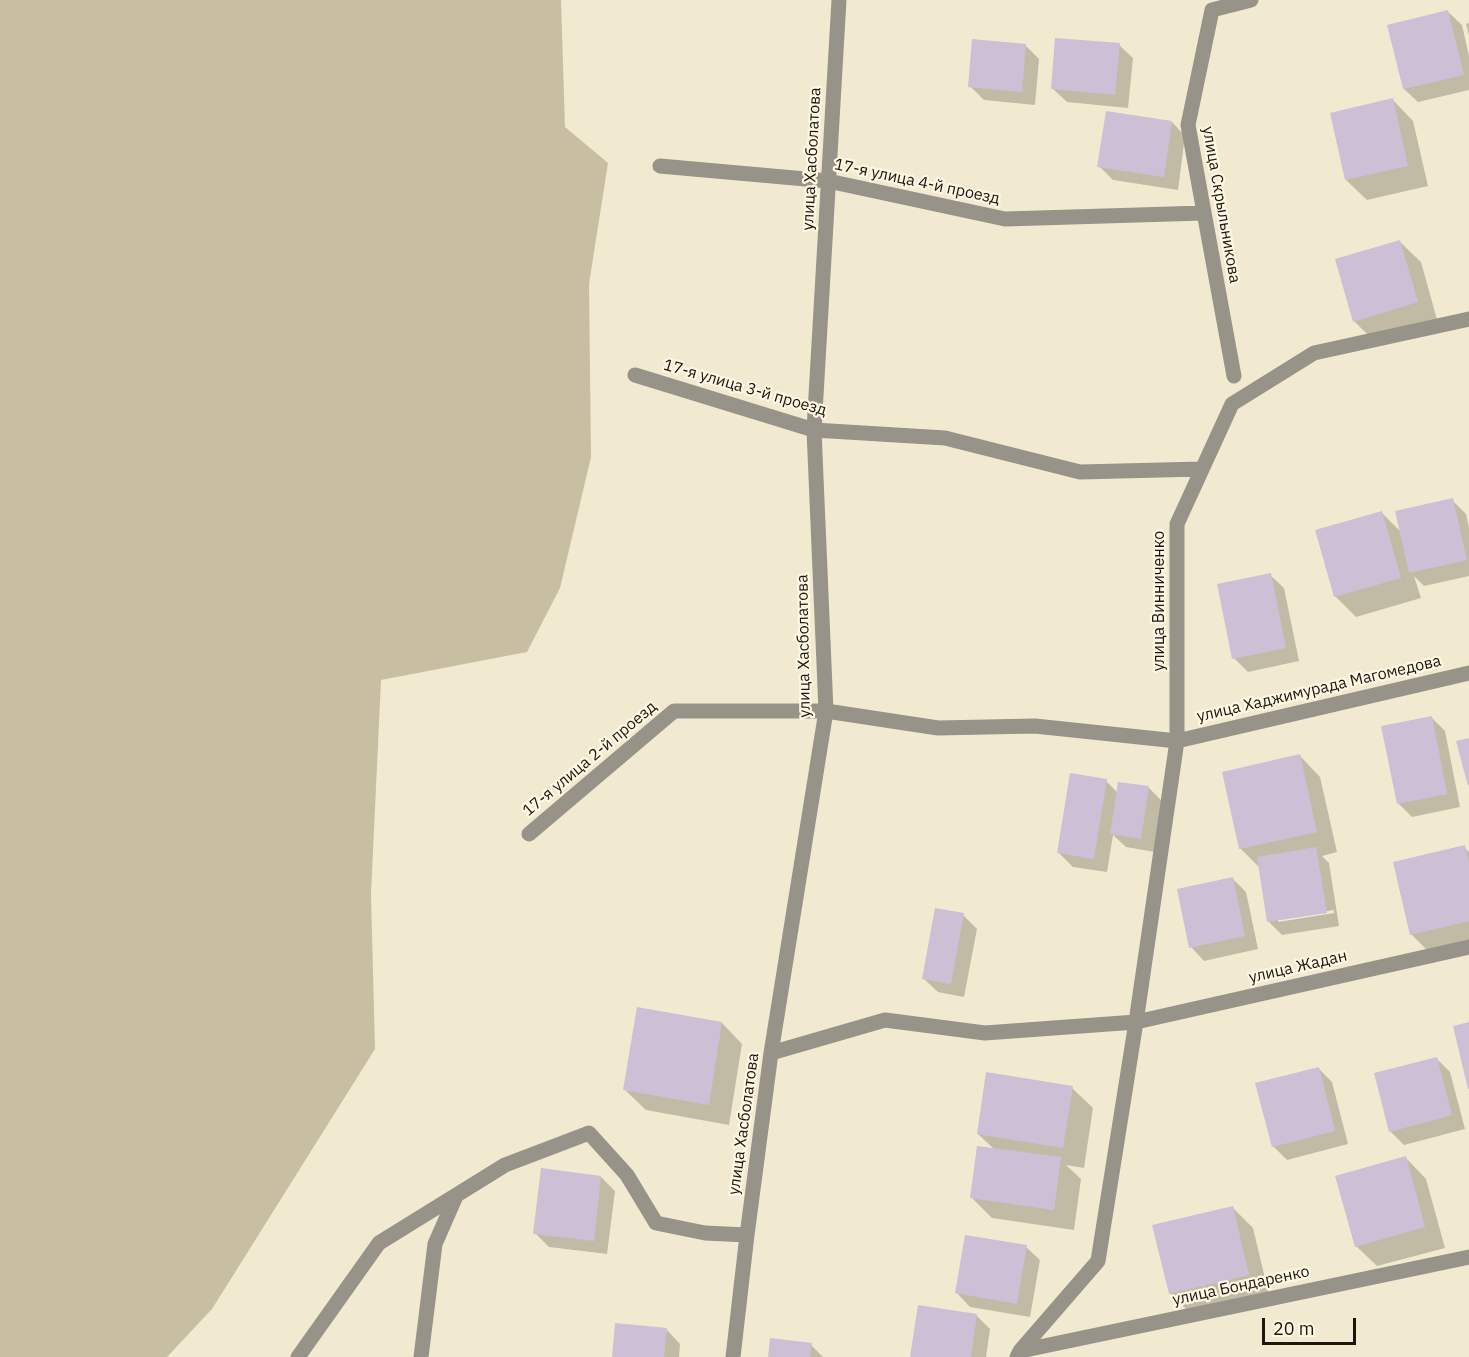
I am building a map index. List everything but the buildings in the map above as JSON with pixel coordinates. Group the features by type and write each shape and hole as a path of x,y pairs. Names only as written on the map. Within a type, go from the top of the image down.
{"street":[{"name":"улица Хасболатова","path":"733,1357 771,1053 826,711 814,430 839,0"},
{"name":"улица Скрыльникова","path":"1234,376 1188,125 1212,10 1251,0"},
{"name":"17-я улица 4-й проезд","path":"660,166 828,181 1005,219 1204,213"},
{"name":"улица Винниченко","path":"1019,1354 1098,1261 1177,741 1177,524 1232,404 1314,353 1469,319"},
{"name":"17-я улица 3-й проезд","path":"635,375 814,430 945,438 1080,472 1202,469"},
{"name":"улица Хаджимурада Магомедова","path":"1177,741 1469,674"},
{"name":"17-я улица 2-й проезд","path":"529,834 674,711 826,711 938,728 1035,726 1177,741"},
{"name":"улица Жадан","path":"771,1053 885,1020 985,1033 1136,1022 1469,947"},
{"path":"298,1357 379,1244 505,1164 589,1133 627,1175 656,1223 705,1233 747,1235"},
{"path":"421,1357 435,1244 456,1196"},
{"name":"улица Бондаренко","path":"1019,1354 1469,1257"}],"shaded area":[{"path":"0,0 561,0 565,127 608,163 589,284 591,457 560,588 527,652 381,680 371,894 375,1049 212,1309 167,1357 0,1357"}]}
